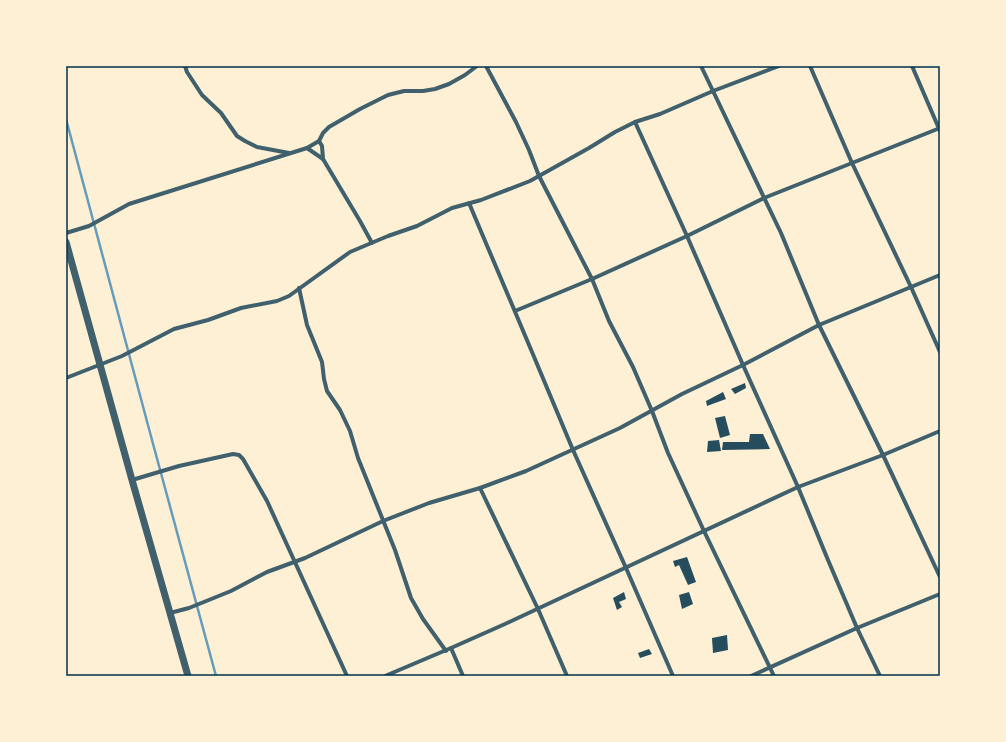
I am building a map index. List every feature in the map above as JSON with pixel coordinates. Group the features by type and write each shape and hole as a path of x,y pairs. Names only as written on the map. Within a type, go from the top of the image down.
{"street":[{"path":"185,66 187,72 202,95 221,113 237,136 245,142 257,147 290,154"},
{"path":"66,233 89,226 129,204 307,148 319,141 323,133 330,126 388,95 404,91 423,91 435,89 465,76 477,66"},
{"path":"486,66 516,122 530,150 540,176 592,278 609,321 633,367 652,410 668,453 774,676"},
{"path":"701,66 781,233 820,325 940,577"},
{"path":"66,378 122,356 174,329 208,320 241,308 277,301 289,296 350,252 417,226 452,208 481,200 530,181 635,122 660,114 713,91 779,66"},
{"path":"810,66 852,163 940,352"},
{"path":"515,311 687,236 764,198 940,129 912,66"},
{"path":"635,122 798,487 857,628 880,676"},
{"path":"319,141 322,146 323,159"},
{"path":"307,148 323,159 372,243"},
{"path":"469,203 573,450 672,676"},
{"path":"66,242 188,676"},
{"path":"170,613 189,608 231,591 267,572 305,558 383,521 429,503 480,488 526,471 620,428 682,394 743,365 820,325 940,275"},
{"path":"299,288 307,326 322,362 327,391 340,410 350,431 358,458 395,550 411,598 423,619 446,651"},
{"path":"384,676 446,651 538,609 798,487 883,455 940,431"},
{"path":"132,480 211,458 233,454 239,455 243,459 267,501 347,676"},
{"path":"480,488 538,609 567,676"},
{"path":"751,676 857,628 940,594"},
{"path":"451,648 463,676"}],"building":[{"path":"745,383 746,388 735,394 731,389"},
{"path":"723,392 726,399 707,406 706,401"},
{"path":"725,416 730,435 720,438 715,418"},
{"path":"750,434 763,434 770,449 722,450 723,442 749,442"},
{"path":"719,440 721,451 707,452 708,441"},
{"path":"687,557 696,582 688,585 679,565 675,567 673,561"},
{"path":"624,592 626,599 619,602 622,607 617,610 613,598"},
{"path":"689,592 693,604 682,609 679,595"},
{"path":"727,635 728,650 713,653 712,638"},
{"path":"649,649 652,654 640,658 638,653"}],"waterway":[{"path":"66,119 216,676"}]}
